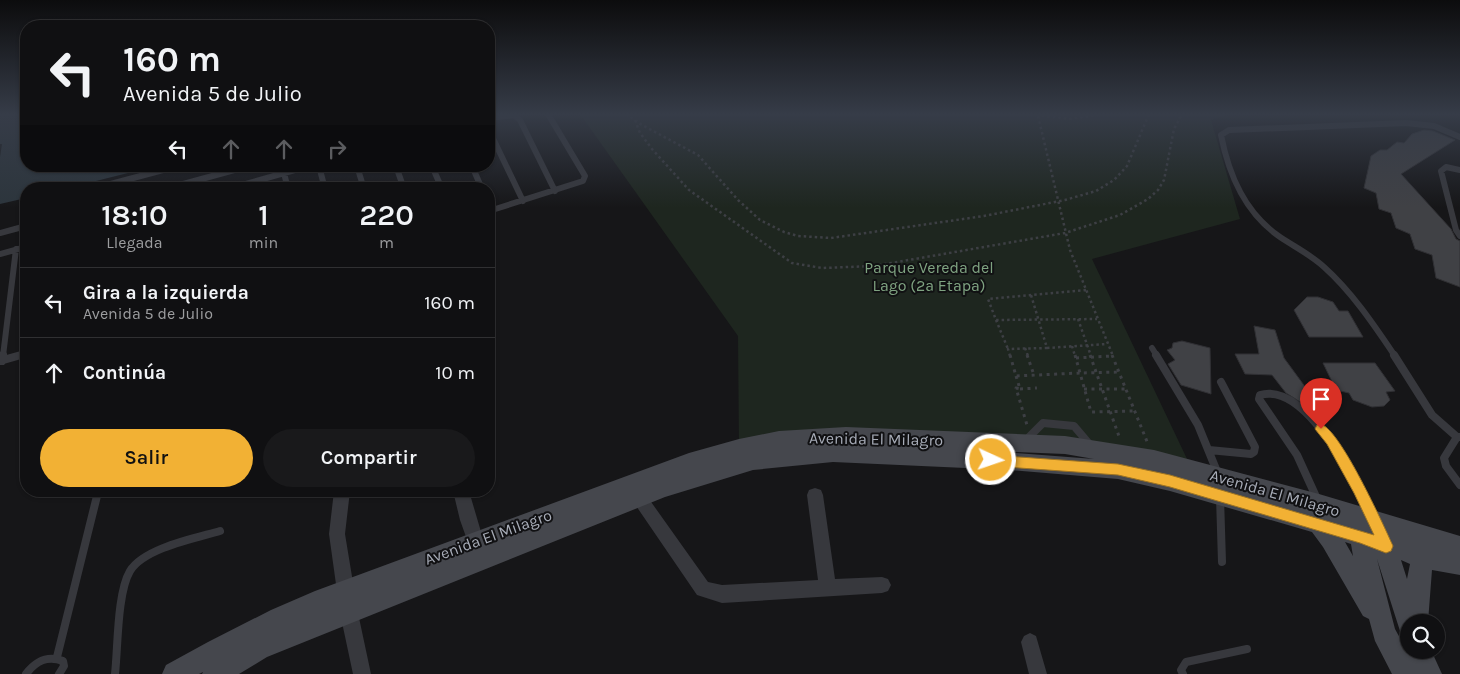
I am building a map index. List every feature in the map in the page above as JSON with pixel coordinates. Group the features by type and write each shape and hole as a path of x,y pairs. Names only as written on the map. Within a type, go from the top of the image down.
{"main road":[{"name":"Avenida El Milagro","path":"175,674 225,644 300,608 346,590 690,462 739,448 779,440 846,436 1026,439 1065,444 1154,459 1219,486 1319,514 1460,546"},
{"name":"Avenida El Milagro","path":"215,674 259,648 638,497 753,461 833,453 1010,461 1118,470 1170,481 1219,486"},
{"path":"1319,514 1405,674"},
{"path":"1363,524 1384,632"},
{"path":"1363,524 1386,546 1423,557 1460,564"},
{"path":"1386,546 1407,614"},
{"path":"1416,614 1419,574 1423,557"},
{"path":"1422,659 1429,674"}],"street":[{"path":"815,495 828,588"},
{"path":"341,497 337,534 349,613 362,674"},
{"path":"462,497 476,542"},
{"path":"638,497 703,589 722,594 882,585"},
{"path":"1030,642 1038,674"}],"lane":[{"path":"497,145 524,201"},
{"path":"533,145 555,191"},
{"path":"495,208 524,201 581,183 585,176 567,145"},
{"path":"1222,145 1234,179 1250,209 1259,221 1312,257 1332,274 1408,375 1435,419 1458,437 1444,458 1446,466 1460,485"},
{"path":"1460,170 1446,166 1441,171 1456,230 1460,236"},
{"path":"118,182 156,172"},
{"path":"191,182 227,172"},
{"path":"260,182 288,172"},
{"path":"284,173 286,182"},
{"path":"0,233 20,228"},
{"path":"0,254 20,249"},
{"path":"16,250 1,361 20,355"},
{"path":"1152,348 1189,411 1209,450 1219,486 1222,562"},
{"path":"1209,450 1251,454 1254,452 1255,447 1221,382"},
{"path":"1319,514 1297,455 1259,399 1260,395 1271,394 1280,396 1311,418 1331,441 1359,489 1363,524"},
{"path":"56,658 97,497"},
{"path":"115,674 124,586 130,570 154,552 220,531"},
{"path":"1183,674 1181,670 1186,662 1247,649"},
{"path":"26,674 38,661 48,658 56,658 63,661 64,666 59,674"}],"path":[{"path":"649,145 689,190 792,263 822,268 874,266 1091,227 1145,202 1163,182 1171,145"},
{"path":"682,145 708,164 726,188 768,227 782,233 806,238 831,238 986,217 1074,198 1113,181 1130,162 1137,145"},
{"path":"1045,145 1065,233 1154,459"},
{"path":"1020,388 1008,349 988,299 1086,290"},
{"path":"1031,295 1047,348"},
{"path":"1078,319 1125,454"},
{"path":"996,320 1098,319"},
{"path":"1008,349 1108,344"},
{"path":"1072,346 1091,412 1134,411"},
{"path":"1025,348 1034,375"},
{"path":"1076,358 1112,356"},
{"path":"1016,376 1119,372"},
{"path":"1026,439 1016,388 1036,388"},
{"path":"1084,389 1126,389"}],"green space":[{"name":"Parque Vereda del Lago (2ª Etapa)","path":"602,145 1218,145 1240,219 1092,259 1188,461 1062,439 739,448 738,336"}],"shaded area":[{"path":"2,145 20,145 20,172 132,172 92,182 20,182 20,199 0,204"}],"building":[{"path":"1393,145 1446,145 1401,174 1451,229 1456,239 1460,241 1460,287 1436,278 1432,255 1415,249 1410,234 1396,228 1391,213 1379,209 1376,193 1364,188 1371,156 1380,150 1387,150"},
{"path":"1307,297 1318,297 1333,302 1339,311 1348,311 1363,337 1309,337 1294,310"},
{"path":"1254,326 1275,330 1284,358 1317,403 1305,405 1286,393 1272,375 1245,374 1235,354 1259,354"},
{"path":"1182,341 1210,348 1211,394 1181,385 1168,364 1175,360 1167,350 1172,348 1173,343"},
{"path":"1323,363 1375,363 1395,391 1386,392 1390,400 1384,406 1372,407 1353,400 1349,393 1336,390"}],"route":[{"path":"991,460 1118,470 1170,481 1360,536 1386,546 1359,489 1331,441 1321,429"}]}
